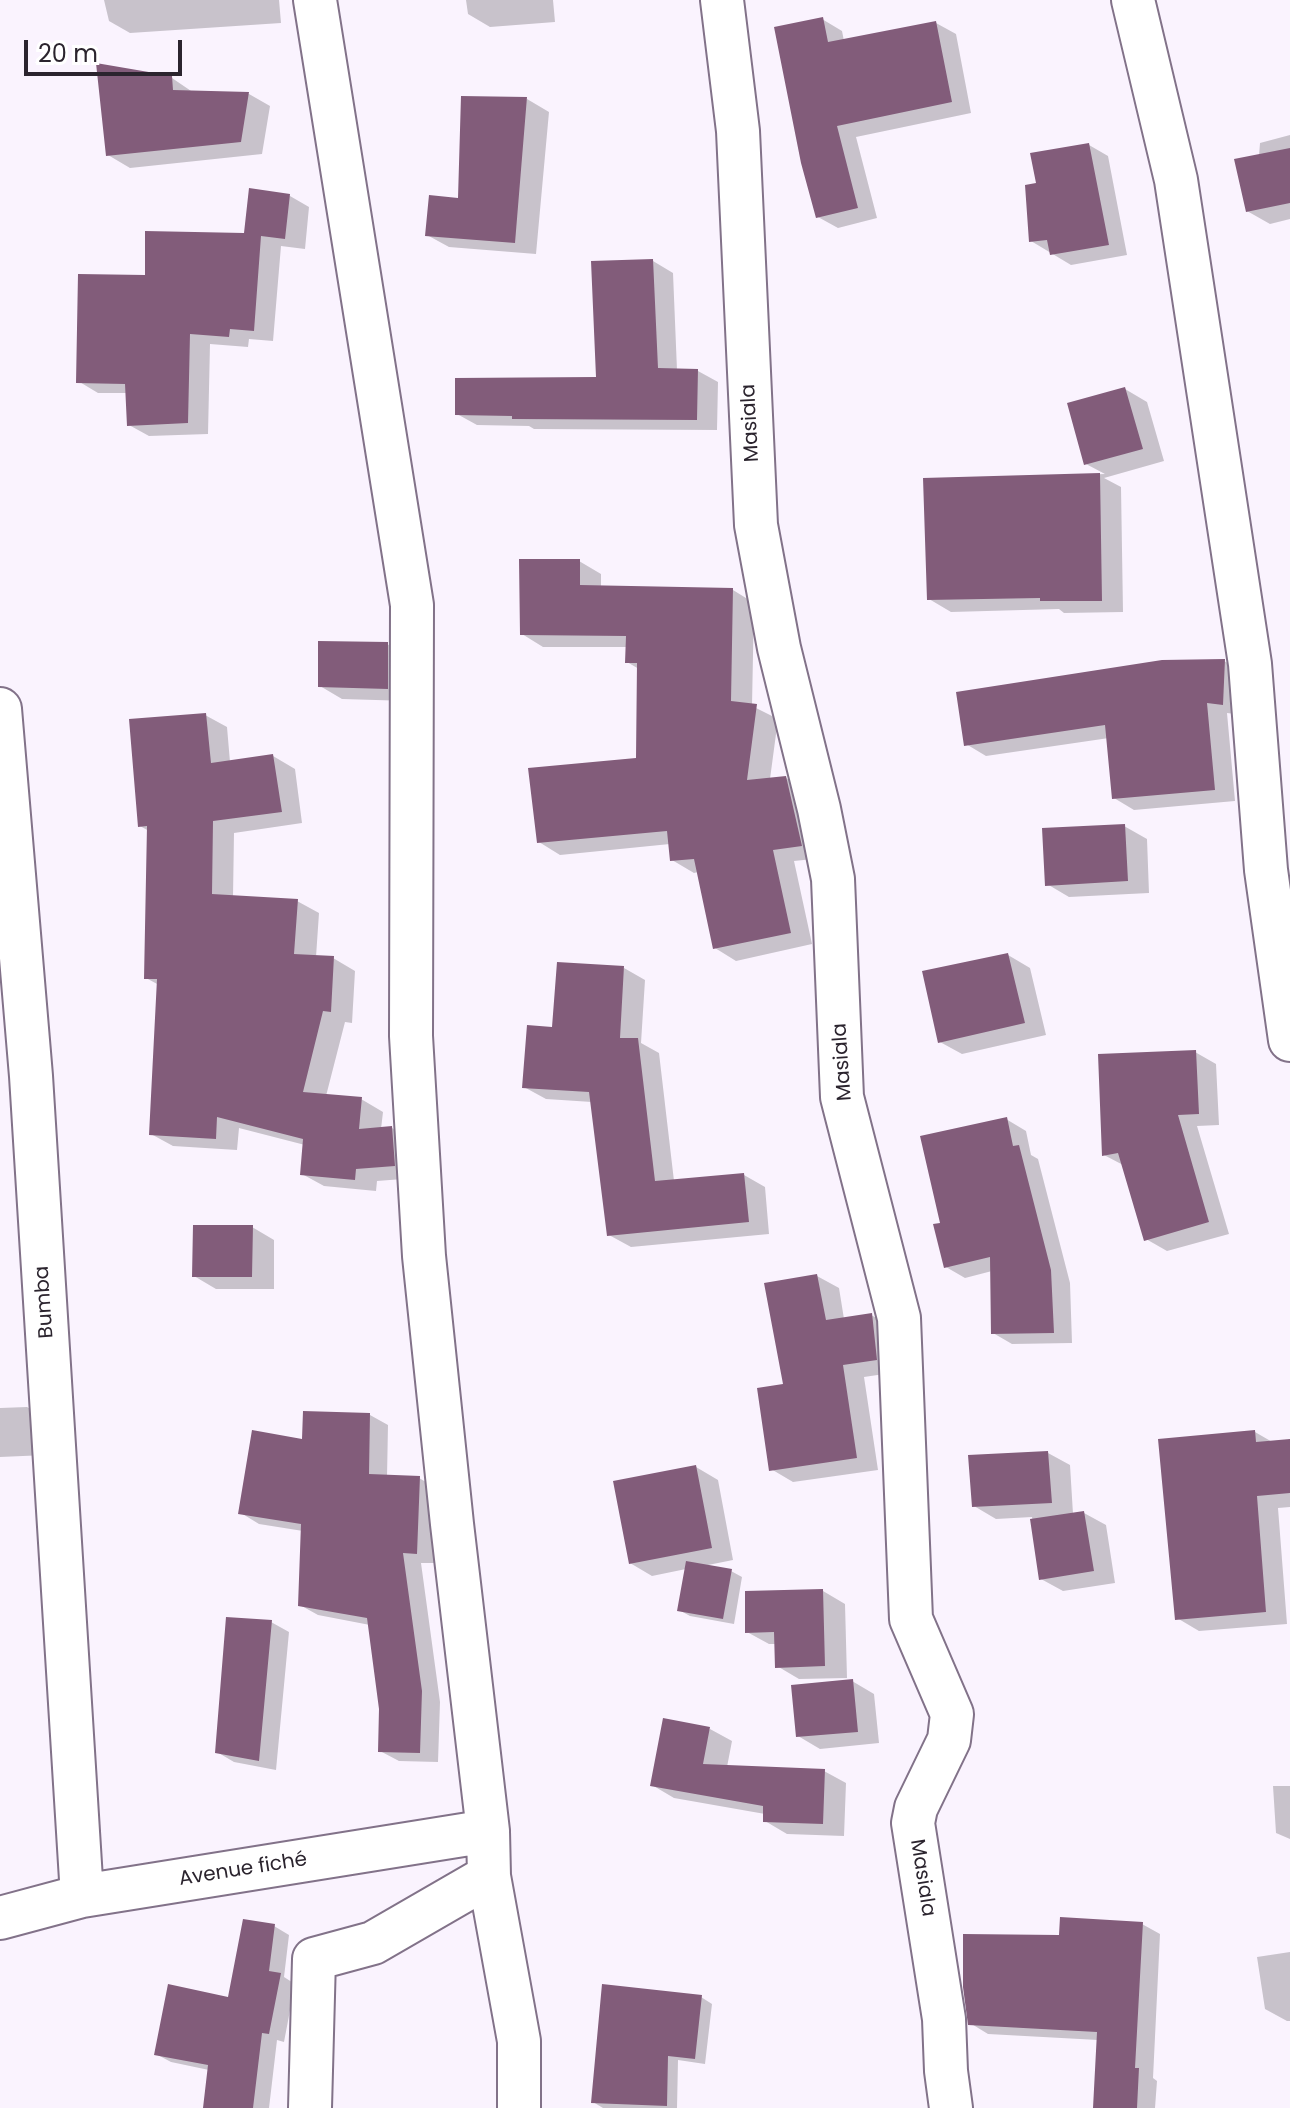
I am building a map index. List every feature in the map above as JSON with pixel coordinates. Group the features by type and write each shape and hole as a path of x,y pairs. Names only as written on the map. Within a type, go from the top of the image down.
{"street":[{"path":"315,0 412,605 411,1036 424,1256 488,1831 489,1876 519,2041 519,2108"},
{"name":"Masiala","path":"722,0 738,131 756,525 779,648 833,879 842,1097 899,1318 911,1619 952,1714 949,1740 916,1808 913,1823 944,2019 951,2108"},
{"path":"1133,0 1176,180 1250,664 1266,870 1290,1040"},
{"name":"Bumba","path":"0,709 31,1076 82,1896"},
{"name":"Avenue fiché","path":"0,1918 82,1896 488,1831"},
{"path":"310,2108 314,1959 373,1943 489,1876"}],"building":[{"path":"823,17 828,42 936,21 952,102 837,126 858,208 816,218 801,163 774,27"},
{"path":"96,63 172,76 173,90 249,92 241,142 106,156"},
{"path":"461,96 527,97 515,243 425,236 429,195 458,198"},
{"path":"1089,143 1109,245 1050,255 1047,240 1029,242 1025,185 1036,183 1030,153"},
{"path":"1290,148 1290,203 1246,212 1234,159"},
{"path":"249,188 290,194 285,239 261,236 254,331 230,329 229,337 190,334 188,423 127,426 125,384 76,383 78,274 145,275 145,231 244,233"},
{"path":"653,259 658,368 698,369 697,420 512,419 512,416 455,415 455,378 596,377 591,261"},
{"path":"1125,387 1143,449 1084,465 1067,403"},
{"path":"1100,473 1102,601 1040,601 1040,598 927,600 923,478"},
{"path":"519,559 580,559 580,585 733,588 731,701 757,704 747,780 786,776 802,846 773,850 791,933 713,949 694,859 670,861 667,831 537,843 528,768 636,758 637,663 625,663 626,636 520,635"},
{"path":"318,641 388,642 388,689 318,687"},
{"path":"1225,659 1223,705 1207,703 1215,790 1112,799 1105,725 964,746 956,692 1162,660"},
{"path":"206,713 211,763 273,754 282,812 213,821 212,894 298,899 294,954 334,956 331,1012 323,1011 303,1092 362,1097 359,1129 392,1126 395,1166 356,1169 355,1180 300,1175 303,1139 217,1117 216,1139 149,1135 157,979 144,979 147,826 138,827 129,719"},
{"path":"1125,824 1128,881 1045,886 1042,828"},
{"path":"1008,953 1025,1023 938,1043 922,971"},
{"path":"557,962 624,966 620,1038 638,1038 655,1181 744,1173 749,1222 607,1236 589,1092 522,1088 527,1025 552,1027"},
{"path":"1196,1050 1199,1114 1178,1115 1209,1222 1144,1241 1118,1153 1102,1156 1098,1054"},
{"path":"1007,1117 1013,1146 1019,1145 1051,1270 1054,1333 991,1334 990,1257 944,1268 933,1224 940,1223 920,1136"},
{"path":"193,1225 253,1225 252,1277 192,1277"},
{"path":"817,1274 826,1320 872,1313 877,1360 843,1365 857,1458 769,1471 757,1388 783,1384 764,1283"},
{"path":"303,1411 370,1413 369,1474 420,1476 417,1554 403,1553 422,1691 420,1753 378,1752 379,1709 367,1618 298,1606 301,1524 238,1514 252,1430 302,1439"},
{"path":"1255,1430 1256,1442 1290,1439 1290,1493 1257,1496 1266,1612 1175,1620 1158,1439"},
{"path":"1048,1451 1052,1503 972,1507 968,1455"},
{"path":"696,1465 712,1548 629,1564 613,1481"},
{"path":"1084,1511 1094,1571 1039,1580 1030,1519"},
{"path":"686,1561 732,1569 723,1619 677,1611"},
{"path":"823,1589 825,1666 775,1668 774,1632 745,1633 745,1591"},
{"path":"226,1617 272,1620 259,1761 215,1753"},
{"path":"853,1679 858,1732 796,1737 791,1685"},
{"path":"663,1718 710,1727 703,1764 825,1769 823,1824 763,1822 763,1806 650,1786"},
{"path":"1060,1917 1143,1922 1135,2068 1139,2068 1137,2108 1093,2108 1097,2032 968,2025 963,1987 963,1934 1059,1935"},
{"path":"243,1919 275,1924 269,1971 281,1973 269,2034 262,2033 253,2108 203,2108 208,2065 154,2055 168,1984 228,1997"},
{"path":"602,1984 702,1995 695,2059 668,2056 667,2106 591,2103"}]}
